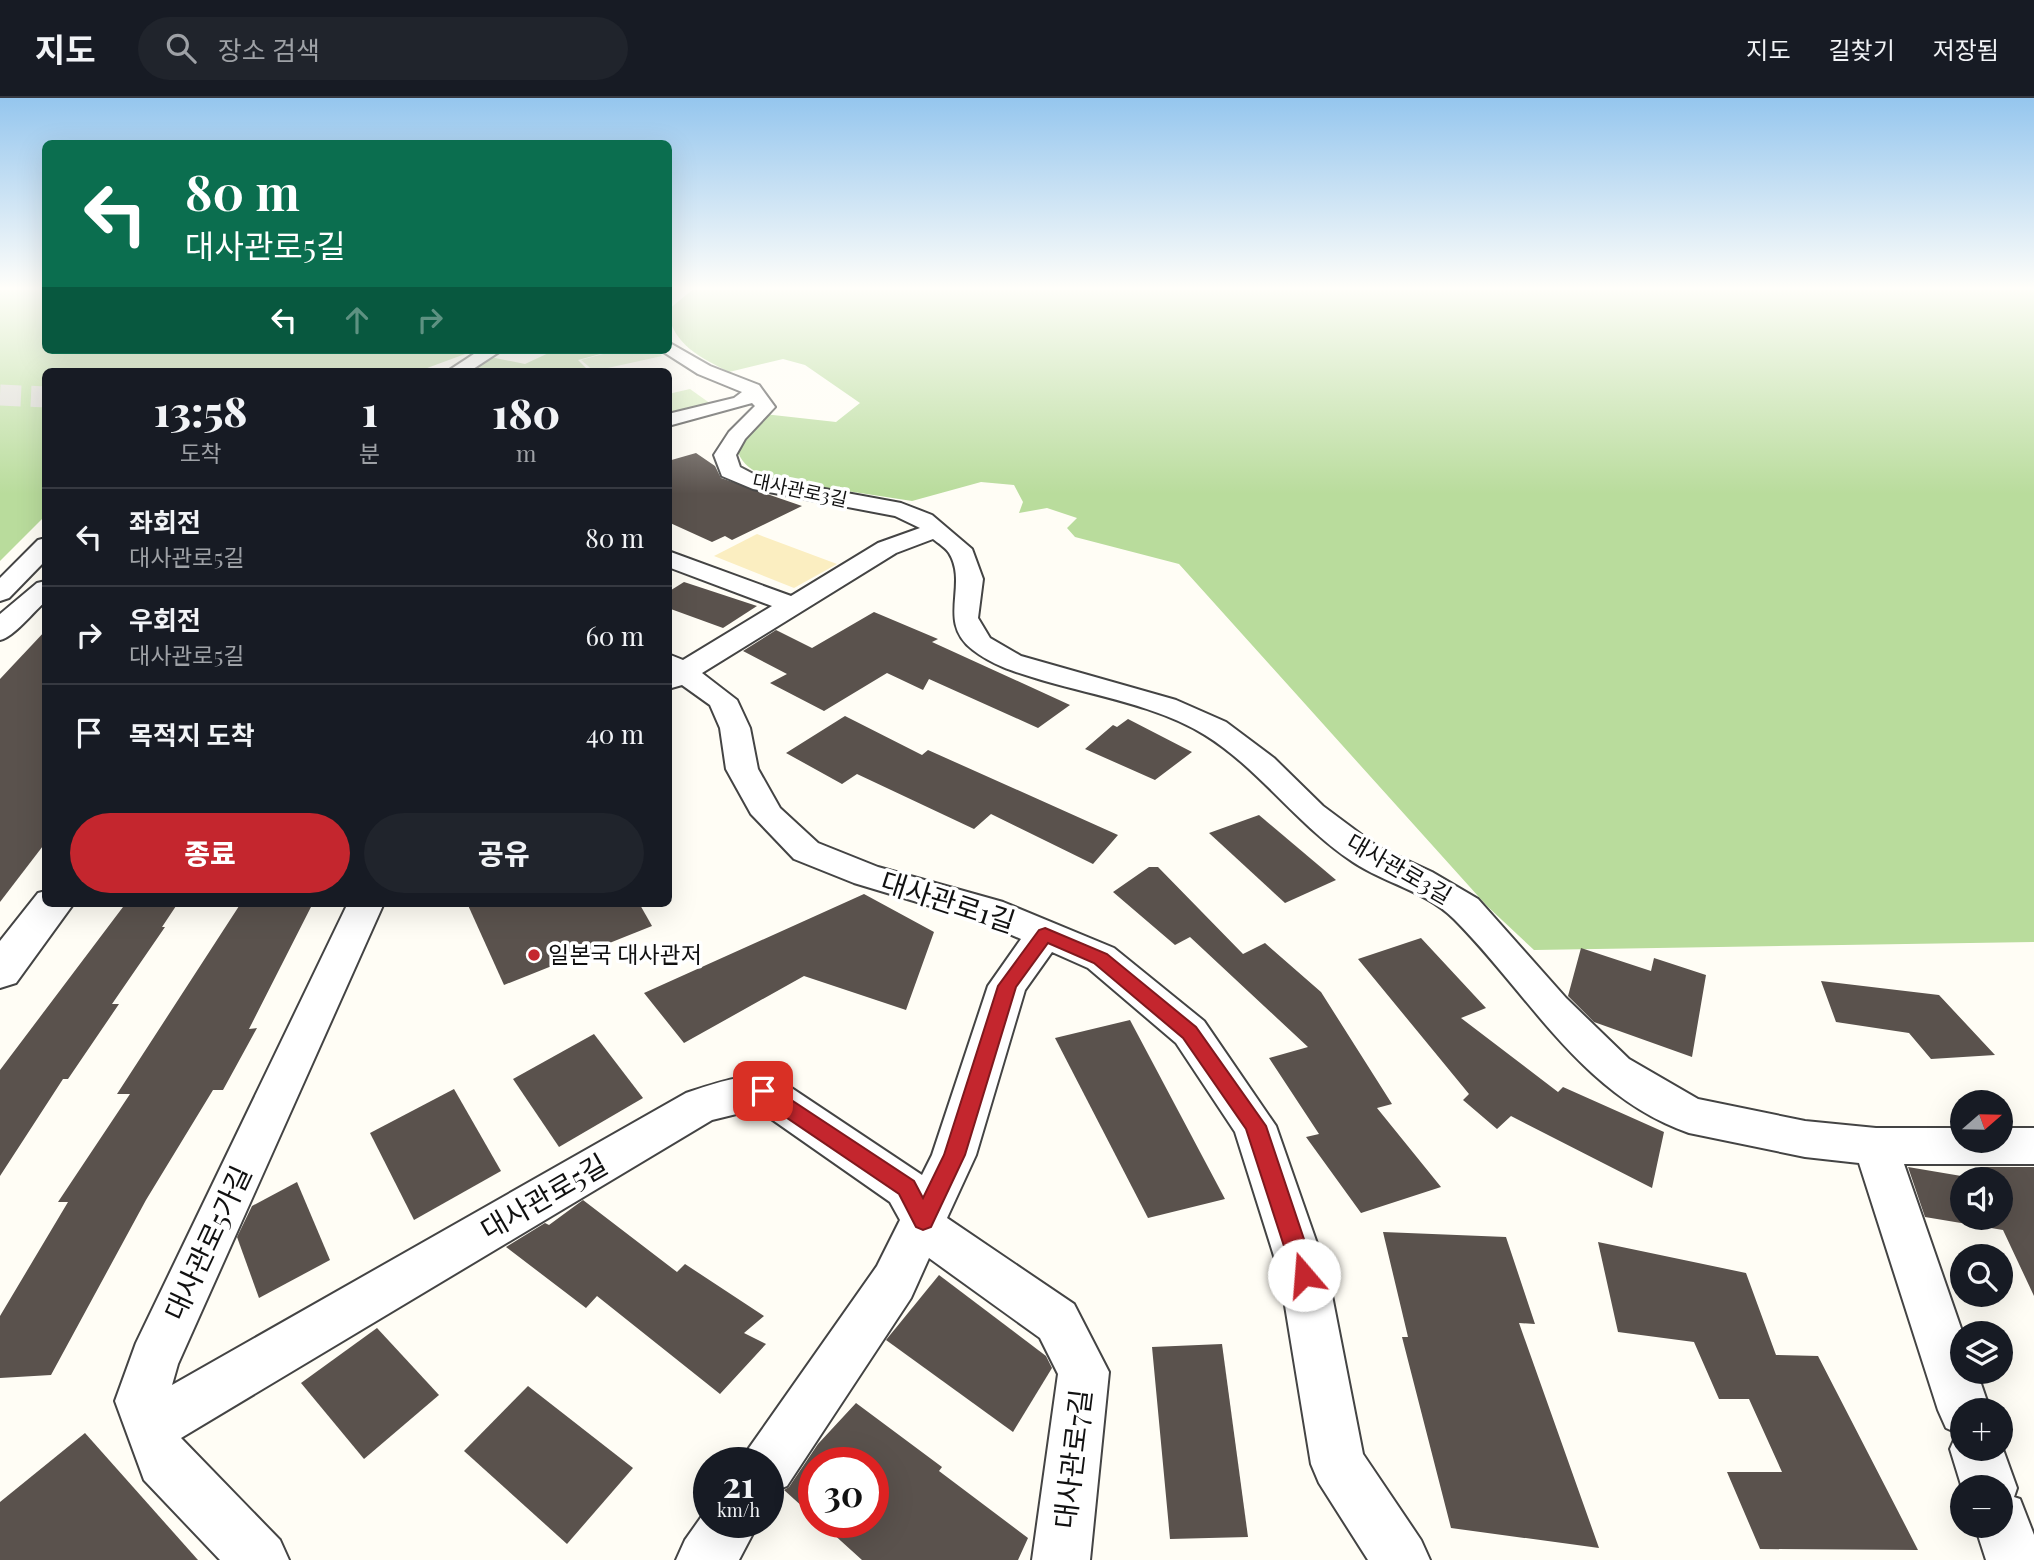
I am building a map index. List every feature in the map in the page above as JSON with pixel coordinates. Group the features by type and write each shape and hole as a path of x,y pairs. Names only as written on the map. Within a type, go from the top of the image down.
{"street":[{"path":"462,368 479,358"},
{"path":"672,419 741,402 751,395 752,390 704,370 686,358"},
{"name":"대사관로3길","path":"752,390 765,407 736,436 725,455 730,471 753,482 901,510 924,520 960,549 970,579 965,618 980,643 1011,662 1166,706 1215,727 1263,765 1311,813 1366,855 1420,880 1465,908 1552,1008 1614,1071 1689,1115 1805,1139 1875,1146 2034,1146"},
{"path":"674,672 792,606 887,548 936,530"},
{"path":"0,632 7,604 42,551"},
{"path":"672,560 792,606"},
{"path":"7,604 42,590"},
{"name":"대사관로1길","path":"674,672 722,700 736,728 742,769 767,814 806,851 866,876 990,911 1101,958 1190,1032 1255,1126 1304,1275 1338,1464 1401,1560"},
{"path":"0,972 50,907"},
{"name":"대사관로5가길","path":"260,1560 163,1461 142,1401 153,1361 364,907"},
{"path":"782,1447 894,1282 954,1155 1007,986 1045,934"},
{"name":"대사관로5길","path":"151,1426 701,1105 763,1091 906,1188 922,1223"},
{"path":"1875,1146 1960,1398"},
{"name":"대사관로7길","path":"922,1223 1057,1321 1084,1372 1061,1560"},
{"path":"705,1560 720,1538"},
{"path":"2007,1538 2015,1560"}],"green space":[{"path":"0,358 454,358 427,368 42,368 42,519 0,561"},
{"path":"488,358 525,364 537,358 585,358 578,360 586,368 472,368"},
{"path":"652,358 608,368 590,368 581,360"},
{"path":"705,358 2034,358 2034,942 1534,950 1487,906 1179,564 1075,537 1067,528 1077,518 1047,508 1019,513 1023,502 1014,485 981,482 912,501 776,480 759,473 744,463 738,452 764,414 836,422 860,403 805,365 783,359 729,372"},
{"path":"690,389 711,404 672,413 672,393"}],"sand":[{"path":"757,534 837,564 794,588 714,556"}],"building":[{"path":"696,453 715,466 721,478 802,506 732,540 725,536 712,542 672,524 672,460"},
{"path":"684,582 757,606 723,628 672,609 672,590"},
{"path":"874,612 938,639 932,642 1070,705 1038,728 929,679 923,690 887,673 824,711 770,683 787,674 743,651 776,630 812,648"},
{"path":"42,634 42,847 0,902 0,679"},
{"path":"845,716 922,755 928,750 1118,835 1093,864 991,814 974,829 857,774 842,784 786,753"},
{"path":"1128,719 1192,752 1155,780 1085,749 1113,725 1117,727"},
{"path":"1259,815 1336,880 1285,903 1209,833"},
{"path":"1149,867 1158,867 1243,954 1265,943 1321,992 1392,1104 1377,1108 1441,1187 1361,1213 1306,1137 1319,1134 1269,1058 1308,1047 1190,937 1175,945 1113,892"},
{"path":"864,894 934,932 906,1010 804,976 684,1043 644,993"},
{"path":"123,907 175,907 162,927 165,927 112,1004 119,1004 68,1079 63,1079 0,1176 0,1070"},
{"path":"238,907 311,907 249,1029 257,1028 223,1090 213,1090 146,1200 51,1375 0,1378 0,1316 68,1202 58,1202 130,1094 117,1094"},
{"name":"일본국 대사관저","path":"469,907 641,907 652,926 504,985"},
{"path":"1421,938 1486,1008 1461,1018 1558,1092 1563,1087 1664,1132 1652,1188 1511,1116 1497,1129 1463,1100 1469,1094 1358,959"},
{"path":"1581,948 1651,971 1654,958 1706,975 1692,1057 1594,1022 1568,996"},
{"path":"1821,981 1939,995 1995,1055 1931,1059 1909,1033 1836,1022"},
{"path":"1130,1020 1225,1199 1148,1218 1055,1038"},
{"path":"594,1034 643,1098 559,1147 513,1079"},
{"path":"454,1089 501,1171 414,1220 370,1133"},
{"path":"1908,1167 1950,1174 1950,1221 1925,1217"},
{"path":"2013,1167 2034,1167 2034,1296 2013,1251 2013,1244 2010,1244 2003,1230 2013,1230"},
{"path":"297,1182 330,1260 259,1298 237,1237 252,1206"},
{"path":"583,1200 677,1272 685,1264 764,1316 744,1333 766,1344 720,1394 597,1296 586,1308 506,1247 545,1223 549,1225"},
{"path":"1383,1232 1506,1237 1535,1324 1519,1323 1599,1548 1451,1528 1402,1337 1408,1337"},
{"path":"1598,1242 1746,1273 1776,1355 1818,1356 1918,1550 1760,1549 1727,1472 1782,1472 1749,1399 1719,1399 1694,1342 1618,1332"},
{"path":"939,1275 1046,1356 1052,1368 1013,1432 886,1340"},
{"path":"377,1328 439,1395 364,1459 301,1383"},
{"path":"1222,1344 1248,1537 1170,1539 1152,1347"},
{"path":"528,1386 633,1468 567,1544 464,1451"},
{"path":"856,1403 942,1467 939,1471 1028,1538 1018,1560 862,1560 838,1538 889,1538 889,1447 816,1447"},
{"path":"85,1433 198,1560 0,1560 0,1502"},
{"path":"798,1474 798,1503 784,1490"}],"tunnel":[{"path":"0,395 42,397"}],"place":[{"name":"일본국 대사관저","path":"534,955"}],"route":[{"path":"763,1091 906,1188 923,1220 954,1155 1007,986 1045,934 1101,958 1190,1032 1255,1126 1304,1275"}]}
